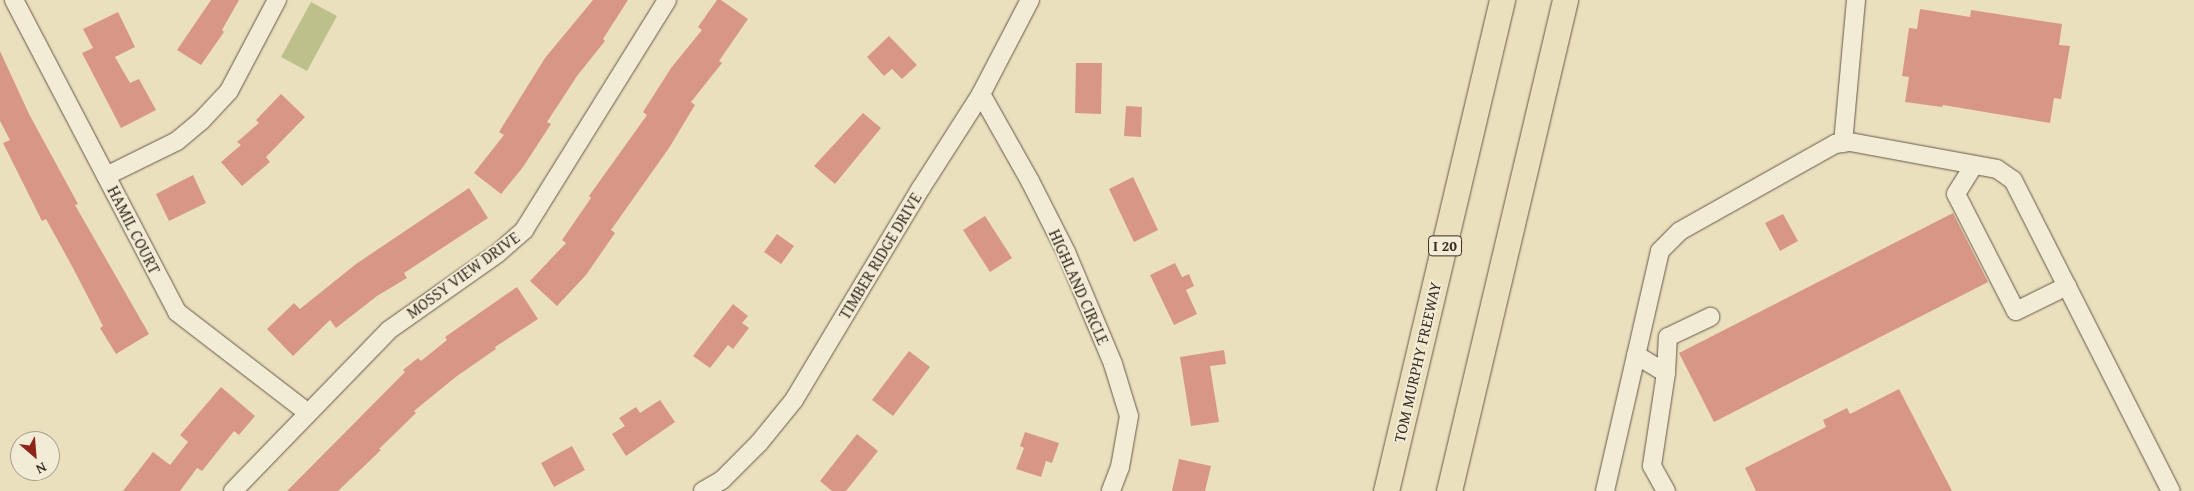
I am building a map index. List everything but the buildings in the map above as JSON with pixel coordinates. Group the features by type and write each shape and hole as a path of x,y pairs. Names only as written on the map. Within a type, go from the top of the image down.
{"highway":[{"name":"TOM MURPHY FREEWAY","path":"1386,491 1502,0"},
{"path":"1449,491 1565,0"}],"street":[{"name":"HAMIL COURT","path":"14,0 176,312 308,413"},
{"path":"106,176 178,141 201,121 229,91 277,0"},
{"name":"MOSSY VIEW DRIVE","path":"233,491 389,330 498,253 524,230 667,0"},
{"name":"TIMBER RIDGE DRIVE","path":"703,491 722,480 759,443 794,400 920,188 981,94 1030,0"},
{"path":"1843,143 1856,0"},
{"name":"HIGHLAND CIRCLE","path":"981,94 1066,252 1113,364 1129,416 1120,468 1111,491"},
{"path":"1605,491 1660,251 1680,230 1835,144 1850,142 1997,169 2013,180 2171,491"},
{"path":"1974,165 1956,194 2016,311 2067,286"},
{"path":"1666,491 1652,466 1666,373 1668,338 1710,317"},
{"path":"1636,355 1666,373"}],"green space":[{"path":"311,2 337,16 307,71 281,57"}]}
